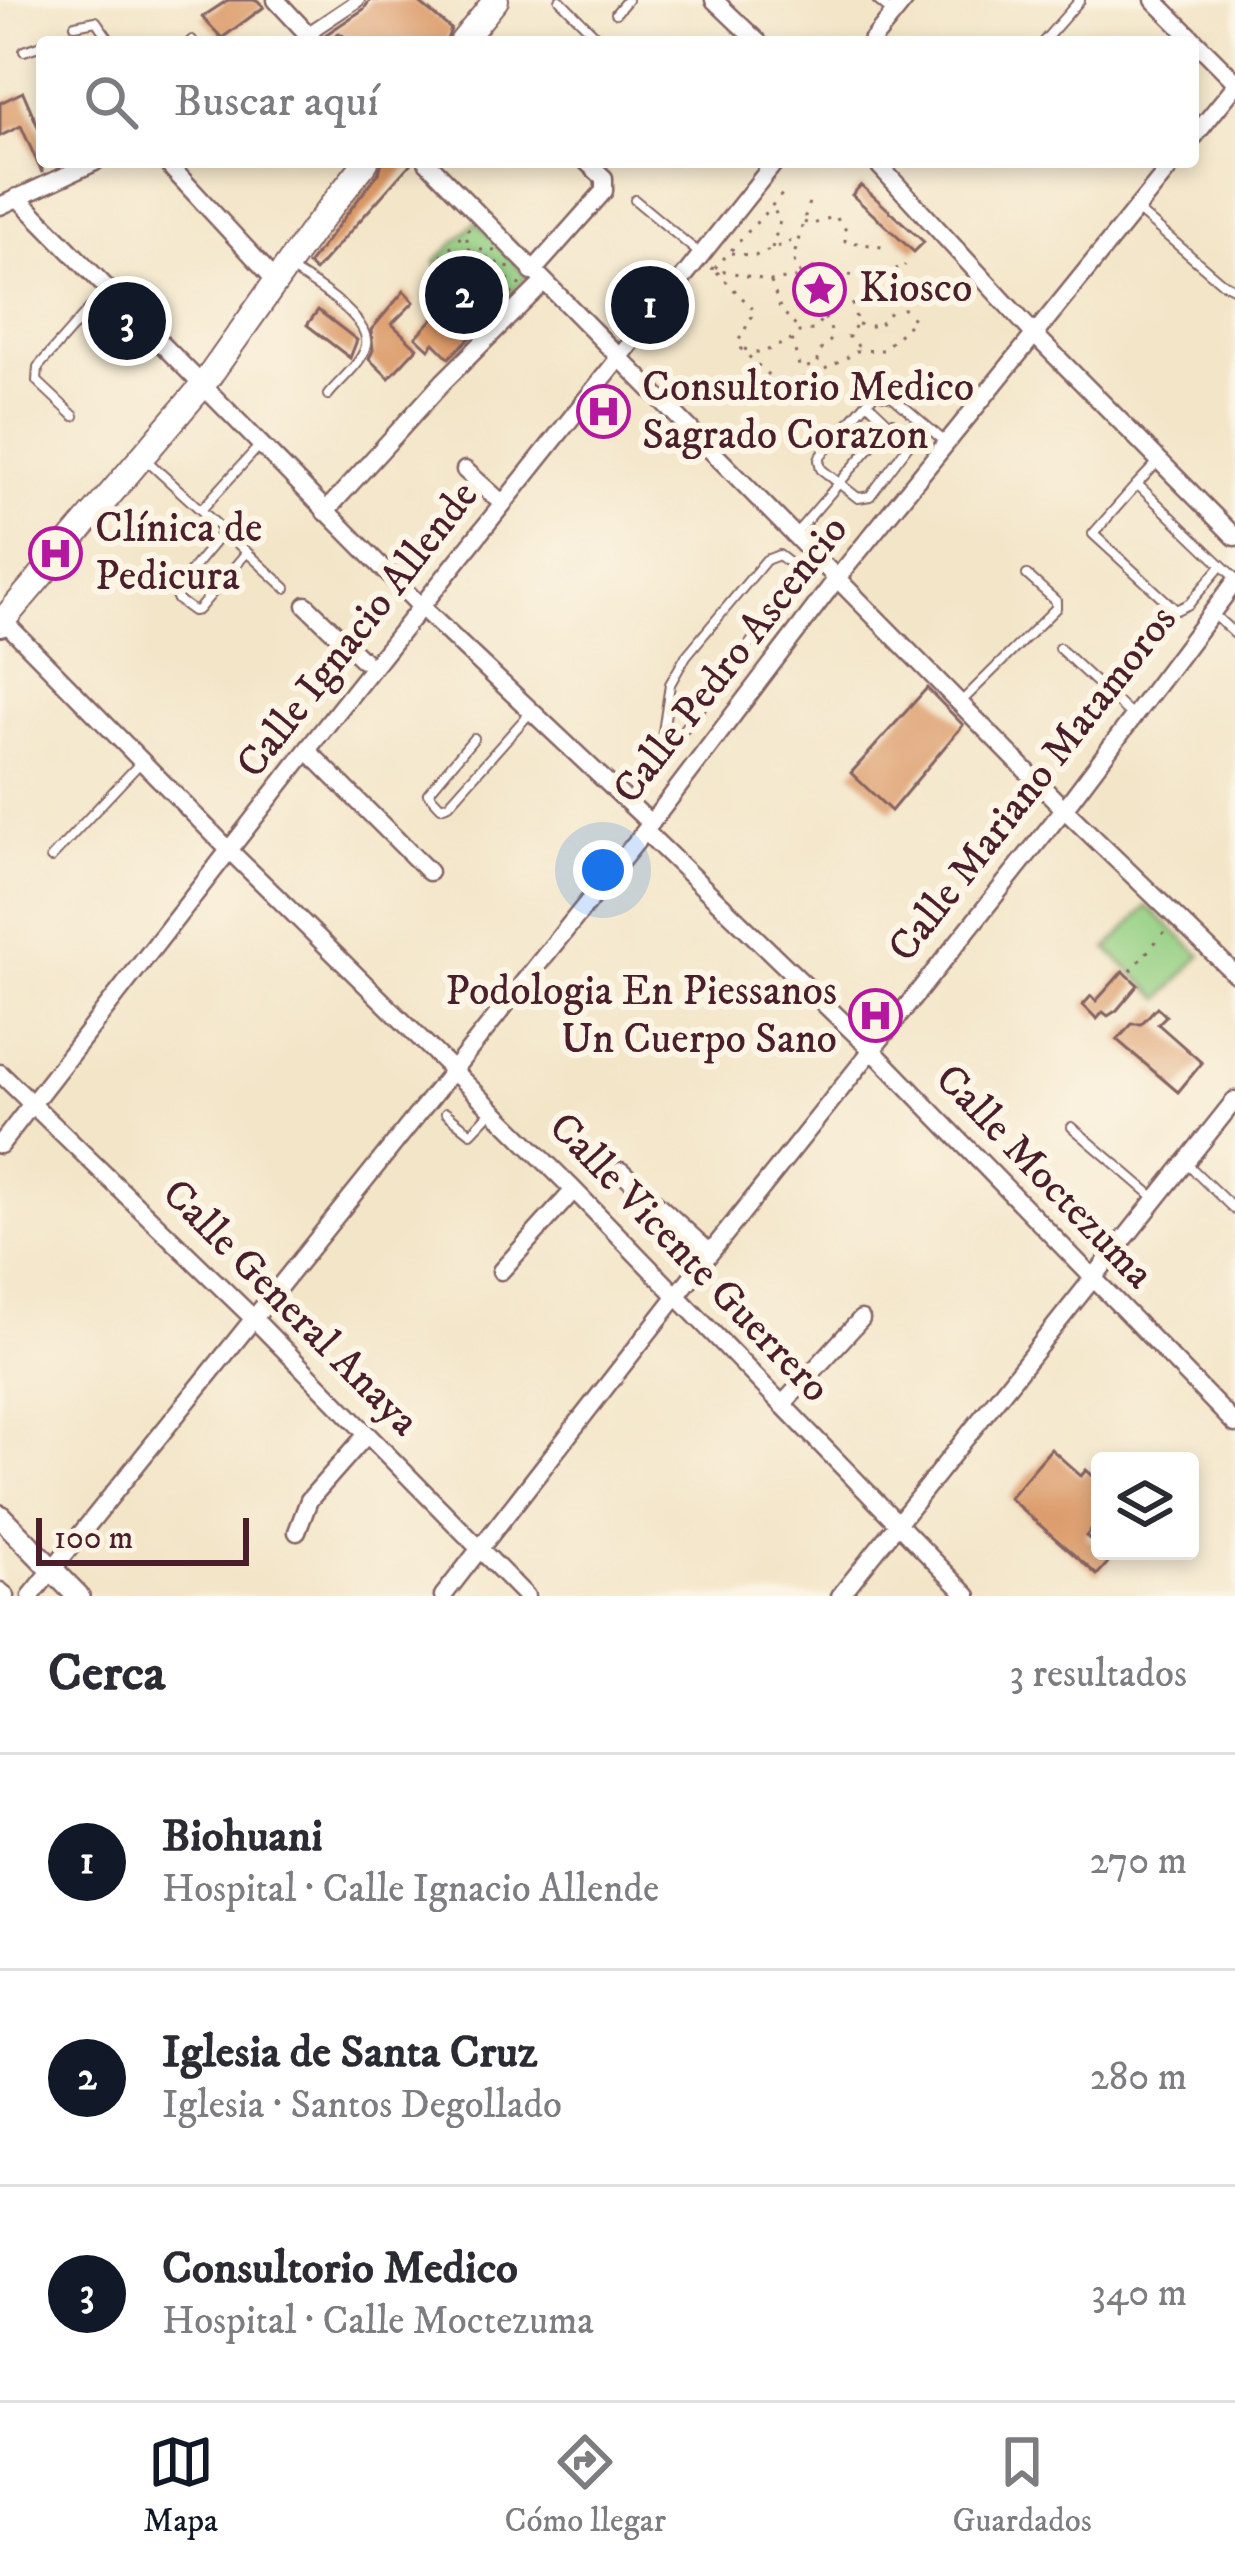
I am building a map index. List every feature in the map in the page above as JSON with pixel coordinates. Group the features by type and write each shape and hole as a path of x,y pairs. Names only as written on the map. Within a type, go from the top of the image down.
{"main road":[{"path":"467,36 496,0"},
{"path":"1,620 203,385 362,168"}],"street":[{"path":"276,0 304,36"},
{"path":"310,36 358,0"},
{"path":"714,0 752,36"},
{"path":"1154,0 1189,36"},
{"path":"876,36 902,4"},
{"path":"1199,46 1235,83 1199,130"},
{"path":"9,201 78,168"},
{"path":"172,168 282,275"},
{"path":"433,168 1064,809 1235,974"},
{"path":"326,512 537,278 604,190 604,178 593,168"},
{"name":"Calle Ignacio Allende","path":"0,1145 231,852 367,664 421,608 617,359 711,266 771,168"},
{"path":"882,168 1034,334 1235,537"},
{"name":"Calle Pedro Ascencio","path":"31,1596 648,827 838,577 1169,168"},
{"name":"Calle Moctezuma","path":"9,201 108,288 421,608 628,801 648,827 1235,1424"},
{"path":"465,470 502,504"},
{"name":"Calle Mariano Matamoros","path":"443,1596 1064,809 1235,580"},
{"path":"306,605 367,664"},
{"name":"Calle Vicente Guerrero","path":"1,620 574,1190 968,1596"},
{"path":"307,750 430,872"},
{"name":"Calle General Anaya","path":"0,1073 253,1318 526,1596"},
{"path":"840,1596 1235,1100"},
{"path":"621,1171 710,1253"},
{"path":"501,1271 574,1190"},
{"path":"782,1405 861,1319"},
{"path":"297,1532 309,1500 367,1434"},
{"path":"0,1516 78,1596"}],"lane":[{"path":"560,0 596,36"},
{"path":"616,13 627,0"},
{"path":"877,0 902,4"},
{"path":"1048,36 1080,0"},
{"path":"76,25 96,21 107,36"},
{"path":"24,51 36,47"},
{"path":"635,200 711,266"},
{"path":"1136,209 1235,289"},
{"path":"282,275 337,301 361,324 368,341 363,355 328,395"},
{"path":"74,416 37,381 38,367 108,288"},
{"path":"867,402 907,436 909,448 870,496 858,498 821,469 819,460 867,402 875,393 886,393 946,443"},
{"path":"795,534 892,422"},
{"path":"201,510 261,444"},
{"path":"143,458 286,588"},
{"path":"1158,462 1095,530 1098,542 1176,610 1189,604 1221,566"},
{"path":"1137,484 1235,580"},
{"path":"224,531 174,591 178,600 198,610 247,552"},
{"path":"659,760 670,684 686,656 772,556 786,558 804,574"},
{"path":"628,801 819,558"},
{"path":"962,702 1056,608 1056,601 1028,575"},
{"path":"1211,613 1235,634"},
{"path":"1059,648 1132,716"},
{"path":"474,738 428,793 441,807 530,712"},
{"path":"51,858 142,761"},
{"path":"446,1113 471,1133 494,1110"},
{"path":"1072,1127 1157,1200"},
{"path":"1186,1163 1235,1210"}],"path":[{"path":"711,266 787,190"},
{"path":"809,202 793,259 802,277 800,297 824,316 840,340 864,350 883,350 914,320 890,298"},
{"path":"771,207 780,221 772,248"},
{"path":"803,223 835,216 846,230 844,241 886,248"},
{"path":"476,222 527,277 490,317 435,262 446,252 476,222"},
{"path":"460,288 468,230"},
{"path":"730,252 755,256 796,241"},
{"path":"467,249 505,253"},
{"path":"481,250 471,274 476,283 488,286"},
{"path":"446,252 461,255"},
{"path":"468,295 505,253"},
{"path":"505,253 508,297"},
{"path":"480,259 496,262"},
{"path":"496,262 500,275"},
{"path":"711,266 770,281 802,277 819,267 837,276 887,273 904,265 885,284 891,311 878,327 856,324"},
{"path":"711,266 755,311 739,340 740,347 785,391 864,350"},
{"path":"461,275 471,274"},
{"path":"488,286 500,275 508,276"},
{"path":"816,309 830,307 839,297 837,276"},
{"path":"770,281 773,296 800,332"},
{"path":"488,286 489,298"},
{"path":"468,295 508,297"},
{"path":"839,297 853,305 856,324"},
{"path":"740,347 761,353 813,330 824,316"},
{"path":"792,339 795,361 806,368 856,324"},
{"path":"1131,971 1178,916"}],"green space":[{"path":"476,222 527,277 490,317 435,262"},
{"path":"820,271 833,276 838,289 833,302 820,307 807,302 802,289 807,276"},
{"path":"1147,906 1201,955 1161,999 1107,949"}],"building":[{"path":"228,0 257,0 264,7 225,36 202,17"},
{"path":"370,0 416,0 451,29 448,36 326,36"},
{"path":"23,92 36,122 36,160 21,126 0,136 0,103"},
{"path":"380,168 407,168 315,271 308,265"},
{"path":"861,185 924,242 914,252 852,195"},
{"path":"404,291 414,302 392,324 417,348 389,378 369,359 371,330"},
{"path":"456,294 486,322 449,358 434,343 429,349 416,337"},
{"path":"318,310 357,340 350,358 307,325"},
{"path":"927,688 963,725 891,811 851,773"},
{"path":"1123,971 1138,985 1117,1010 1108,1016 1103,1012 1097,1019 1083,1005 1091,996 1096,1001"},
{"path":"1157,1007 1166,1016 1158,1024 1202,1063 1178,1092 1117,1040"},
{"path":"1051,1449 1081,1476 1086,1470 1091,1474 1091,1530 1086,1536 1091,1540 1091,1560 1110,1560 1097,1575 1009,1498"}],"place":[{"name":"Kiosco","path":"820,289"},
{"name":"Iglesia de Santa Cruz","path":"464,295"},
{"name":"Biohuani","path":"650,305"},
{"name":"Consultorio Medico","path":"127,321"},
{"name":"Consultorio Medico Sagrado Corazon","path":"603,412"},
{"name":"Clínica de Pedicura","path":"56,553"},
{"name":"Podologia En Piessanos Un Cuerpo Sano","path":"876,1016"}]}
